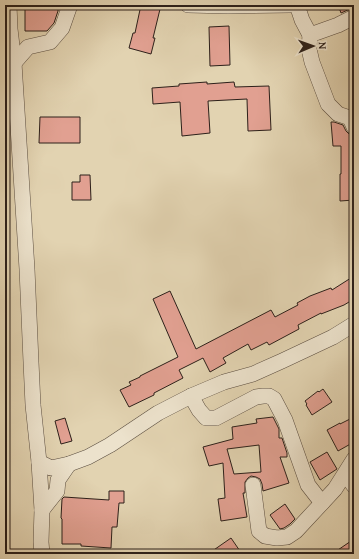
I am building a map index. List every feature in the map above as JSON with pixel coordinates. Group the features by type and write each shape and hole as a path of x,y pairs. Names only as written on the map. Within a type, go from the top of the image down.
{"street":[{"path":"9,5 27,269 31,369 42,510 42,554"},
{"path":"14,63 28,47 50,42 62,28 70,5"},
{"path":"188,5 290,5"},
{"path":"297,5 302,20 310,34 309,49 328,104 338,114 350,118 354,127"},
{"path":"310,34 338,25 354,17"},
{"path":"39,462 51,468 69,464 88,457 110,445 158,413 191,396 224,382 260,371 307,350 333,337 354,324"},
{"path":"191,396 199,410 206,418 216,418 256,397 269,396 274,399 285,420 308,485 322,503"},
{"path":"253,485 259,531 265,536 277,538 288,537 296,531 335,489 354,459"},
{"path":"42,510 57,491 58,480 69,464"},
{"path":"345,474 354,486"}],"building":[{"path":"25,5 58,5 58,11 54,23 47,31 25,31"},
{"path":"141,5 161,5 153,38 155,38 151,54 129,48 133,33 135,33"},
{"path":"338,5 354,5 354,8 341,13"},
{"path":"229,26 230,65 210,66 209,27"},
{"path":"207,82 207,84 234,82 235,87 269,86 271,130 248,131 247,99 208,101 210,133 182,136 180,102 153,104 152,88"},
{"path":"40,117 80,117 80,143 39,143"},
{"path":"331,122 343,125 350,135 351,151 354,151 354,200 340,201 341,146 333,146"},
{"path":"80,175 90,175 91,200 72,200 72,182 80,182"},
{"path":"354,276 354,299 344,305 321,313 298,325 299,329 269,345 267,342 251,350 248,344 223,358 226,363 210,372 203,358 179,370 183,378 154,393 154,395 129,407 120,390 131,385 129,382 178,357 153,299 170,291 196,349 271,310 275,317 298,305 297,303 310,296 331,288 332,290"},
{"path":"323,389 332,402 312,415 305,401"},
{"path":"273,417 279,429 279,438 282,438 287,453 287,457 280,457 289,483 263,491 260,479 251,476 245,482 245,493 243,493 247,517 221,521 218,499 225,498 223,463 209,466 203,447 233,439 232,427 257,423 256,419","holes":["259,445 261,472 234,474 227,449"]},
{"path":"354,417 354,442 338,451 327,430"},
{"path":"65,418 72,441 61,444 55,421"},
{"path":"327,452 337,469 320,480 310,462"},
{"path":"109,491 124,491 124,503 119,503 117,527 112,527 111,548 81,546 81,544 62,544 62,499 64,497 109,500"},
{"path":"285,504 295,519 284,528 280,529 270,515"},
{"path":"231,538 242,554 208,554"},
{"path":"354,539 354,552 351,554 332,554"}]}
